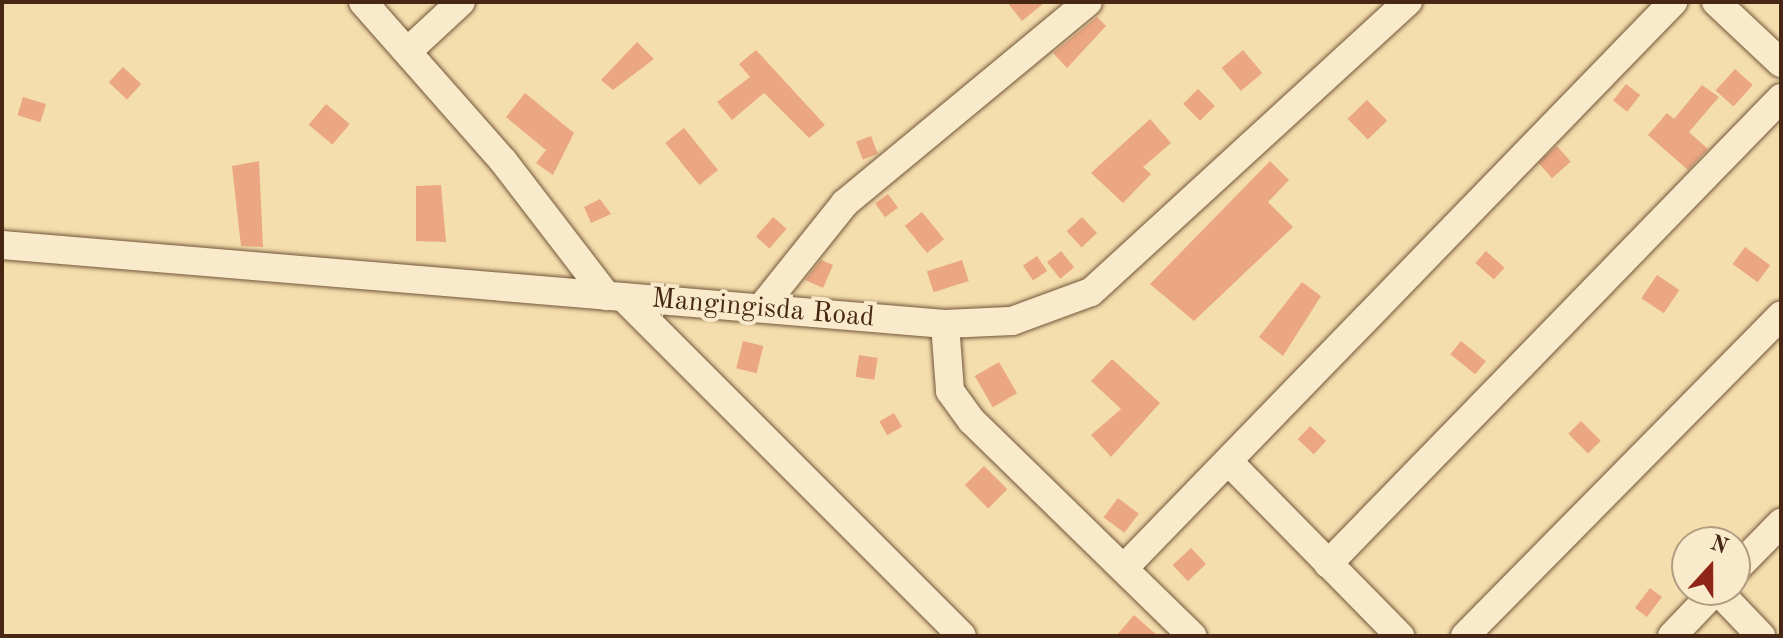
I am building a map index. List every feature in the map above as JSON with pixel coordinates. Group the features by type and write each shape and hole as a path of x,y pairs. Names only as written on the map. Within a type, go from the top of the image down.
{"street":[{"path":"363,2 615,296 962,636"},
{"path":"408,51 461,2"},
{"path":"761,308 845,203 1088,2"},
{"name":"Mangingisda Road","path":"2,245 945,324 1012,321 1091,292 1408,2"},
{"path":"1124,568 1230,463 1673,2"},
{"path":"1716,2 1781,63"},
{"path":"1328,564 1781,98"},
{"path":"1465,636 1781,316"},
{"path":"945,324 955,400 1192,636"},
{"path":"1230,463 1400,636"},
{"path":"1751,554 1781,523"},
{"path":"1672,636 1701,606"},
{"path":"1732,606 1761,636"}],"building":[{"path":"1007,2 1045,2 1022,21"},
{"path":"1097,17 1106,26 1067,68 1053,53"},
{"path":"637,42 654,59 613,90 601,80"},
{"path":"756,50 825,125 809,138 764,93 732,120 717,102 750,77 739,64"},
{"path":"1243,50 1262,73 1241,91 1222,68"},
{"path":"123,67 141,84 127,99 109,82"},
{"path":"1735,69 1753,85 1733,107 1716,91"},
{"path":"1626,84 1640,95 1627,112 1613,101"},
{"path":"1702,85 1719,97 1689,132 1708,149 1688,170 1648,135 1667,113 1674,119"},
{"path":"1198,89 1215,106 1200,121 1183,104"},
{"path":"525,93 574,133 553,175 536,163 546,150 506,117"},
{"path":"23,97 46,104 40,122 17,115"},
{"path":"1367,100 1387,121 1368,140 1348,119"},
{"path":"326,104 350,124 332,145 309,125"},
{"path":"1150,119 1171,143 1143,167 1151,174 1123,203 1091,173"},
{"path":"684,128 718,170 699,185 665,143"},
{"path":"871,136 878,154 863,159 856,142"},
{"path":"1557,146 1571,162 1552,178 1538,162"},
{"path":"259,161 263,247 241,246 232,166"},
{"path":"1270,161 1289,180 1268,202 1293,227 1194,321 1150,284"},
{"path":"441,185 446,242 416,241 416,186"},
{"path":"888,194 898,208 885,217 875,203"},
{"path":"600,199 611,214 591,223 584,207"},
{"path":"922,212 944,239 927,253 905,226"},
{"path":"773,217 787,229 770,248 756,237"},
{"path":"1082,217 1097,233 1082,247 1067,231"},
{"path":"1745,247 1770,265 1758,282 1733,264"},
{"path":"1061,251 1074,267 1060,279 1047,262"},
{"path":"1486,251 1505,268 1494,280 1475,263"},
{"path":"1037,256 1047,271 1033,280 1023,266"},
{"path":"821,260 833,265 823,288 805,280"},
{"path":"962,260 969,281 934,292 927,271"},
{"path":"1657,275 1679,290 1664,313 1641,298"},
{"path":"1302,282 1321,296 1283,356 1259,337"},
{"path":"743,341 763,346 757,373 736,368"},
{"path":"1461,341 1486,361 1475,374 1450,354"},
{"path":"859,355 878,358 874,380 856,377"},
{"path":"1112,359 1160,403 1111,457 1091,435 1121,409 1091,381"},
{"path":"999,362 1017,393 993,407 975,376"},
{"path":"894,413 902,427 887,435 879,422"},
{"path":"1581,421 1601,441 1588,454 1568,434"},
{"path":"1310,426 1326,441 1314,454 1298,439"},
{"path":"984,466 1007,489 988,508 965,485"},
{"path":"1118,498 1139,514 1124,533 1104,517"},
{"path":"1191,548 1206,564 1188,581 1173,565"},
{"path":"1650,588 1662,597 1647,617 1635,608"},
{"path":"1134,615 1158,636 1116,636"}]}
